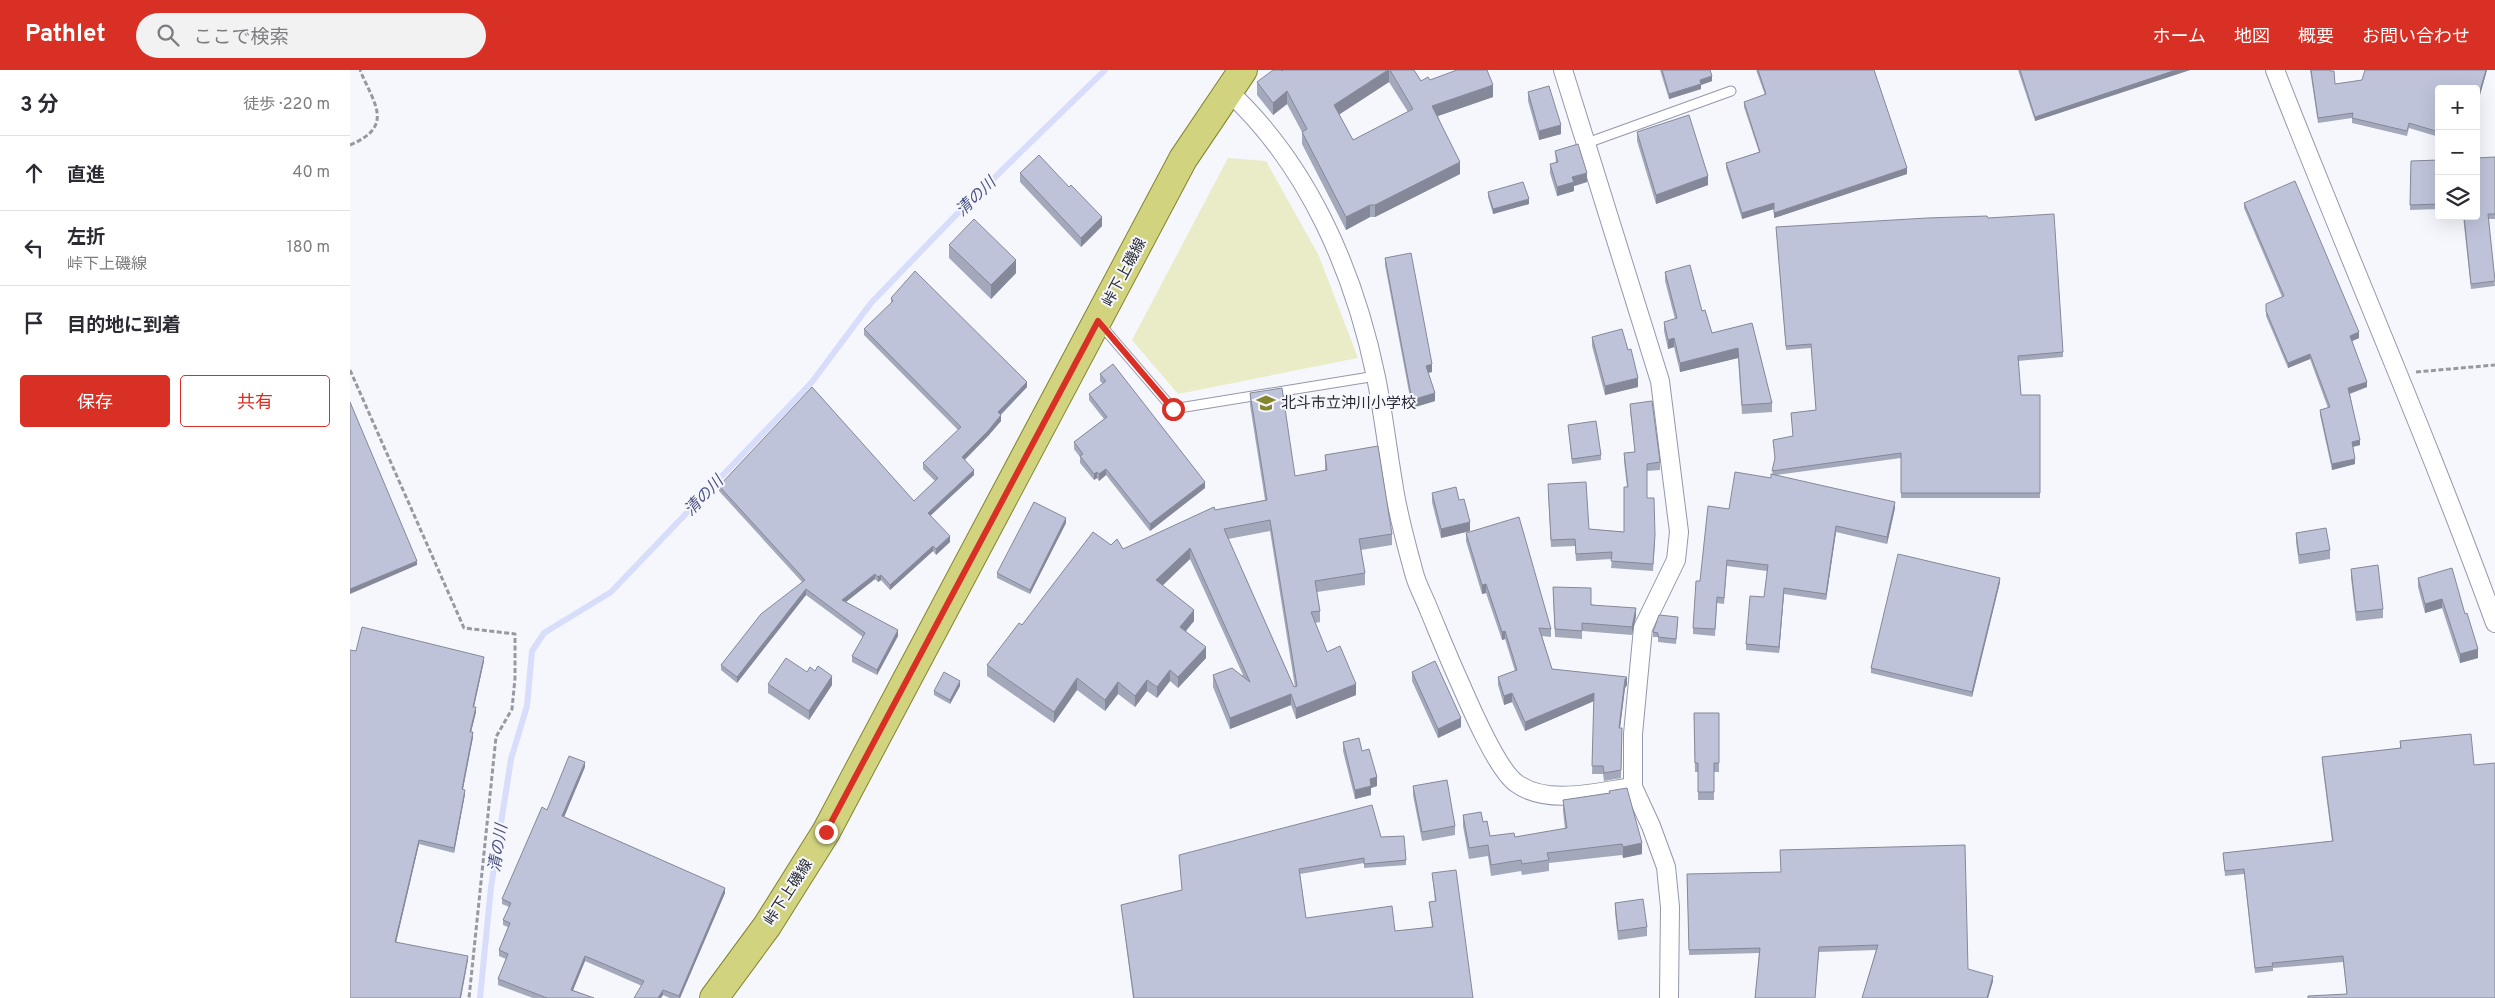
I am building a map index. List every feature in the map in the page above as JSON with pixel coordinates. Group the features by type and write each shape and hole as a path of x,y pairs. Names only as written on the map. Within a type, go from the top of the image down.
{"main road":[{"name":"峠下上磯線","path":"714,998 766,926 826,832 1183,159 1235,80"}],"street":[{"path":"1563,70 1660,381 1680,532 1676,560 1643,628 1633,734 1633,787 1651,826 1666,867 1670,907 1669,998"},
{"path":"2276,70 2320,184 2399,373 2495,623"},
{"path":"1235,80 1248,109 1285,158 1310,197 1339,253 1354,294 1376,376 1393,485 1414,575 1470,706 1496,756 1515,782 1534,793 1557,795 1633,787"}],"lane":[{"path":"1587,143 1731,91"},
{"path":"1098,321 1173,409 1376,376"}],"path":[{"path":"350,145 365,139 375,129 378,114 360,70"},
{"path":"2399,373 2495,365"},
{"path":"350,370 464,628 515,634 515,678 512,709 496,737 469,998"}],"green space":[{"path":"1228,158 1266,161 1319,256 1358,358 1178,394 1132,340"}],"building":[{"path":"1273,70 1388,70 1334,105 1353,140 1413,109 1390,70 1414,70 1421,81 1428,77 1430,80 1457,70 1487,70 1493,85 1432,106 1460,162 1375,205 1370,205 1346,217 1302,132 1307,129 1287,91 1273,103 1257,82"},
{"path":"1662,70 1710,70 1712,76 1700,80 1701,84 1669,94"},
{"path":"1758,70 1874,70 1907,168 1774,213 1774,203 1742,213 1726,163 1760,152 1744,102 1766,94"},
{"path":"2020,70 2176,70 2035,117"},
{"path":"2311,70 2334,71 2335,84 2362,80 2365,70 2486,70 2480,90 2480,85 2435,85 2435,131 2409,123 2407,131 2352,118 2353,113 2318,118"},
{"path":"1549,86 1561,125 1539,131 1528,92"},
{"path":"1689,115 1708,176 1656,195 1637,132"},
{"path":"1578,144 1587,173 1572,177 1574,182 1557,187 1550,164 1558,162 1555,151"},
{"path":"1039,155 1069,187 1071,185 1102,217 1081,238 1020,173"},
{"path":"2495,157 2495,214 2488,214 2495,281 2471,284 2464,220 2480,220 2480,158"},
{"path":"2435,160 2435,204 2410,205 2411,161"},
{"path":"2295,181 2359,332 2350,336 2367,382 2348,388 2360,440 2352,442 2355,459 2332,464 2320,410 2330,407 2310,354 2288,363 2266,311 2266,304 2284,296 2244,203"},
{"path":"1523,182 1529,199 1493,209 1488,192"},
{"path":"2054,214 2063,352 2018,356 2021,395 2040,395 2040,493 1901,493 1901,453 1772,471 1775,458 1773,440 1793,436 1791,413 1816,410 1811,344 1786,346 1776,227 1927,218 1987,216 1988,218"},
{"path":"974,219 1016,260 991,285 949,245"},
{"path":"1411,253 1432,364 1426,366 1435,393 1412,400 1385,258"},
{"path":"1690,265 1702,311 1705,310 1712,333 1752,323 1772,403 1742,405 1738,348 1680,363 1674,338 1668,340 1664,322 1677,318 1665,272"},
{"path":"915,271 1027,382 998,412 1001,415 988,431 962,457 974,470 928,513 950,536 936,549 933,546 890,585 881,575 878,577 875,574 842,600 898,630 877,670 852,656 865,633 806,589 737,677 721,665 761,614 805,580 719,486 812,387 914,501 938,478 923,463 961,427 864,329 893,301 891,298"},
{"path":"1622,329 1628,350 1631,349 1638,378 1605,386 1592,337"},
{"path":"1113,364 1205,482 1150,524 1106,469 1099,474 1097,472 1094,474 1080,456 1083,454 1074,442 1107,417 1089,394 1106,381 1100,374"},
{"path":"1282,388 1295,476 1327,470 1325,455 1378,446 1392,534 1359,539 1365,573 1315,581 1320,611 1311,612 1327,652 1340,646 1356,684 1296,708 1291,694 1230,718 1213,675 1232,668 1250,682 1190,548 1156,580 1194,610 1180,627 1206,647 1178,677 1170,670 1157,687 1147,680 1135,696 1118,682 1105,700 1077,678 1054,712 987,665 1019,623 1022,625 1093,532 1111,545 1117,539 1123,549 1214,507 1215,510 1267,500 1250,393","holes":["1270,520 1297,686 1294,687 1224,529"]},
{"path":"1652,401 1660,462 1647,464 1647,498 1654,498 1655,535 1653,564 1611,561 1612,552 1576,554 1575,539 1551,540 1548,484 1586,482 1589,529 1624,532 1624,487 1628,487 1624,453 1635,452 1630,404"},
{"path":"350,402 417,561 350,589"},
{"path":"1596,421 1601,455 1572,459 1568,425"},
{"path":"1735,472 1771,478 1771,474 1895,502 1887,537 1836,526 1826,594 1784,588 1779,647 1746,644 1750,596 1764,597 1768,565 1727,560 1724,598 1717,597 1715,629 1693,628 1696,581 1700,581 1708,506 1729,509"},
{"path":"1456,487 1459,500 1464,499 1470,522 1441,529 1432,493"},
{"path":"1034,502 1066,518 1030,590 997,573"},
{"path":"1519,517 1551,629 1539,628 1552,669 1627,677 1625,679 1619,728 1622,728 1621,770 1604,773 1603,766 1592,766 1594,693 1525,722 1512,693 1504,696 1498,677 1517,670 1505,631 1502,632 1486,584 1482,585 1466,533"},
{"path":"2326,528 2330,550 2299,555 2296,533"},
{"path":"1898,554 2000,578 1972,692 1871,668"},
{"path":"2378,565 2383,609 2356,612 2351,569"},
{"path":"2452,568 2465,614 2467,613 2478,649 2460,654 2442,599 2425,604 2418,578"},
{"path":"1553,587 1591,588 1591,605 1636,608 1632,627 1582,623 1582,631 1555,629"},
{"path":"1659,615 1678,617 1676,639 1658,637 1658,633 1653,632"},
{"path":"362,627 484,657 473,707 476,707 470,732 473,732 462,789 465,790 454,848 419,840 395,942 468,956 460,998 350,998 350,650 356,651"},
{"path":"786,658 807,672 810,667 815,671 818,666 832,676 809,711 768,684"},
{"path":"1435,661 1461,718 1438,729 1412,672"},
{"path":"944,672 960,681 950,700 934,691"},
{"path":"1694,713 1719,713 1719,763 1714,763 1714,792 1698,792 1698,763 1695,763"},
{"path":"2471,734 2474,765 2495,763 2495,998 2308,998 2308,996 2347,994 2343,956 2272,963 2273,966 2255,968 2244,869 2225,871 2223,853 2333,841 2322,757 2401,748 2400,741"},
{"path":"1359,738 1362,751 1369,749 1377,777 1370,779 1371,786 1355,790 1343,742"},
{"path":"569,756 585,762 562,816 725,888 679,996 663,990 658,998 634,998 644,981 585,956 571,990 594,998 547,998 498,979 508,954 499,950 510,923 503,920 511,903 502,899 542,807 547,810"},
{"path":"1447,780 1455,826 1422,832 1413,786"},
{"path":"1627,788 1642,843 1623,847 1622,844 1547,853 1549,860 1522,864 1521,860 1491,865 1488,845 1469,848 1463,815 1481,812 1483,822 1487,821 1490,836 1514,833 1515,837 1567,828 1563,800 1610,793 1609,791"},
{"path":"1372,805 1381,837 1404,836 1406,860 1364,864 1364,858 1299,869 1306,918 1392,906 1395,931 1433,927 1429,902 1436,901 1432,873 1456,870 1473,998 1134,998 1121,905 1182,890 1179,855"},
{"path":"1965,845 1968,969 1993,976 1987,998 1862,998 1878,945 1819,947 1815,998 1755,998 1760,948 1689,950 1687,874 1781,872 1780,850"},
{"path":"1643,899 1647,927 1618,931 1615,903"}],"waterway":[{"name":"清の川","path":"480,998 491,887 511,759 527,706 532,651 544,633 611,592 812,382 871,303 954,217 1105,70"}],"place":[{"name":"北斗市立沖川小学校","path":"1266,403"}],"route":[{"path":"826,832 1098,321 1173,409"}]}
